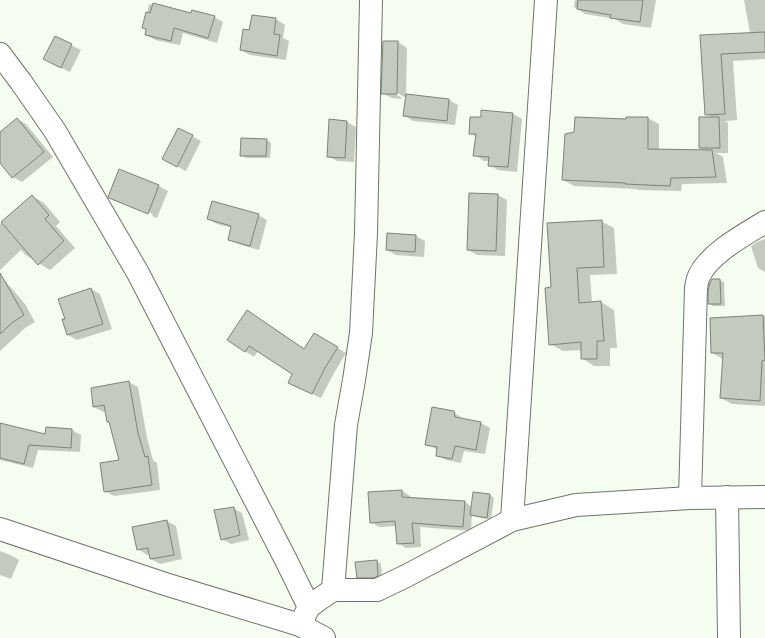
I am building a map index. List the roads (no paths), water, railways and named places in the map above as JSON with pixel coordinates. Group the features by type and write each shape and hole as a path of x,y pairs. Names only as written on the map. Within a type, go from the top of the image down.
{"street":[{"path":"333,590 346,425 354,380 361,325 366,234 371,0"},
{"path":"512,520 546,0"},
{"path":"0,54 55,131 138,273 286,560 304,616 324,638"},
{"path":"690,498 696,288 699,276 710,260 731,243 765,222"},
{"path":"727,497 729,638"},
{"path":"304,616 321,598 333,590 377,590 512,520 576,505 690,498 765,497"},
{"path":"0,529 165,584 304,616"}]}
